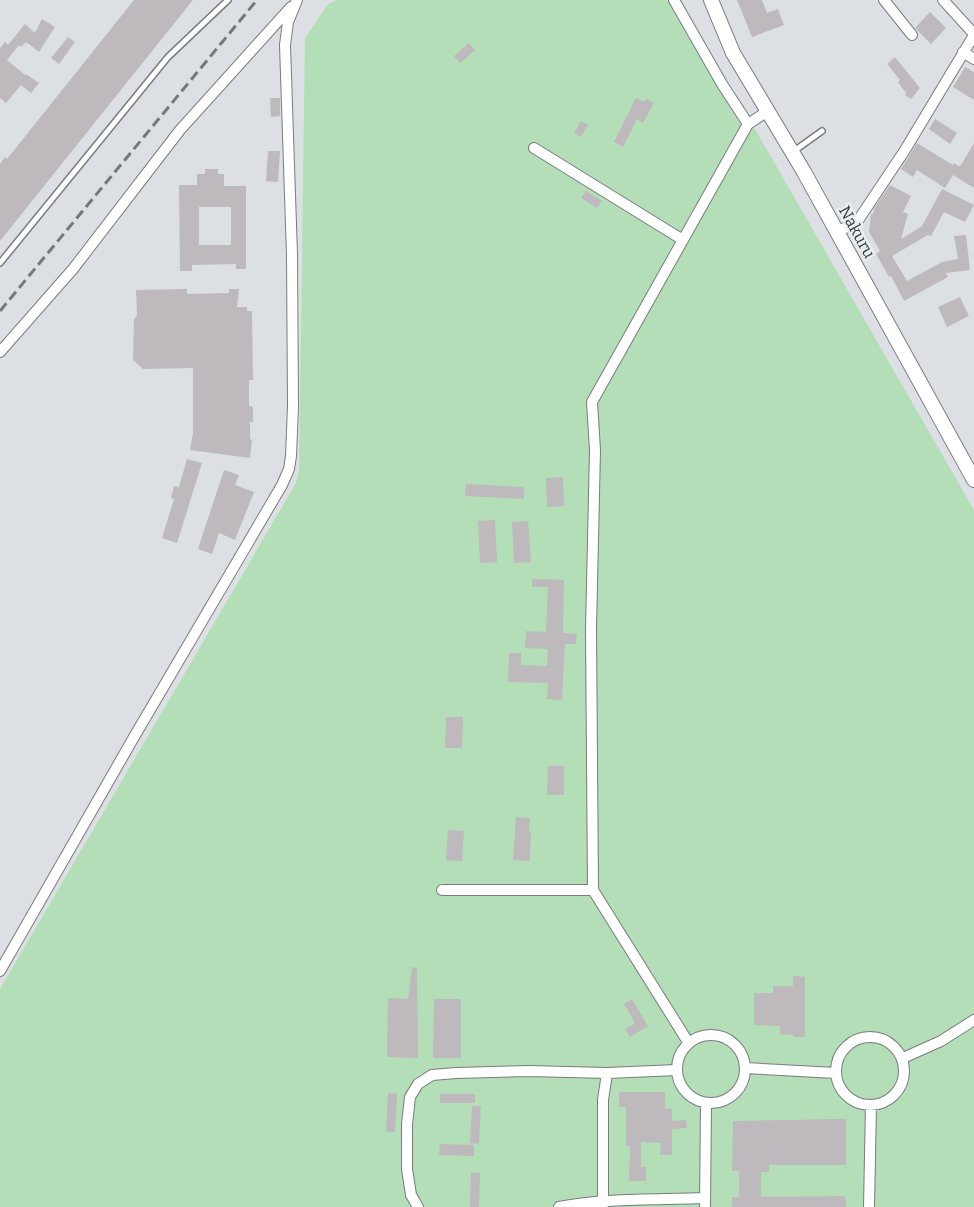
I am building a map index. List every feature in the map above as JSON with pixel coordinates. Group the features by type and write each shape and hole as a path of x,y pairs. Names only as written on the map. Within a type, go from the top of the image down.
{"main road":[{"name":"Nakuru","path":"711,0 733,53 837,231 974,480"}],"street":[{"path":"0,352 73,269 180,130 297,0"},
{"path":"0,971 134,737 282,486 290,469 293,406 292,255 285,45 288,22 297,0"},
{"path":"674,0 722,84 748,124"},
{"path":"884,0 912,34"},
{"path":"837,231 853,225 859,219 905,150 974,34 943,0"},
{"path":"963,52 974,59"},
{"path":"688,1042 594,890 591,629 595,450 592,402 748,124 768,111"},
{"path":"534,148 683,240"},
{"path":"442,890 594,890"},
{"path":"902,1058 942,1041 974,1020"},
{"path":"703,1035 720,1035 730,1039 738,1047 744,1056 746,1068 740,1087 734,1094 726,1100 706,1103 696,1100 686,1093 680,1084 677,1062 681,1051 688,1042 703,1035"},
{"path":"868,1036 879,1037 889,1041 897,1049 902,1058 904,1074 899,1090 887,1100 871,1105 861,1104 852,1100 844,1093 838,1084 836,1073 837,1062 841,1052 848,1044 858,1038 868,1036"},
{"path":"746,1068 836,1073"},
{"path":"418,1207 412,1195 407,1169 407,1124 410,1097 418,1084 432,1075 529,1071 607,1073 677,1070"},
{"path":"603,1204 603,1100 607,1073"},
{"path":"559,1207 576,1204 705,1203 706,1103"},
{"path":"869,1207 871,1105"}],"lane":[{"path":"0,263 168,57 228,0"},
{"path":"792,153 822,131"}],"green space":[{"path":"337,0 674,0 748,117 974,510 974,1207 0,1207 0,989 296,483 299,471 305,38 328,4"}],"building":[{"path":"134,0 193,0 0,241 0,164 5,157 7,159"},
{"path":"737,0 762,0 767,13 778,9 784,25 752,37"},
{"path":"930,12 946,28 931,44 915,28"},
{"path":"42,19 55,27 39,52 26,42 21,47 19,45 7,60 25,75 39,83 31,93 21,85 6,103 0,98 0,48 5,42 8,45 25,24 35,33"},
{"path":"68,37 75,42 59,64 51,58"},
{"path":"469,43 475,50 460,63 454,56"},
{"path":"895,57 920,88 911,99 905,95 906,93 898,82 900,80 887,64"},
{"path":"965,67 974,72 974,100 953,87"},
{"path":"270,98 280,98 280,116 271,117"},
{"path":"636,98 644,102 646,99 654,103 643,123 637,119 623,147 614,142"},
{"path":"935,119 957,133 950,144 929,129"},
{"path":"581,121 588,125 581,137 574,133"},
{"path":"917,143 953,165 954,163 959,166 974,143 974,188 953,175 945,188 917,170 913,177 901,169"},
{"path":"268,151 280,151 278,182 266,181"},
{"path":"205,169 218,169 218,174 224,174 224,186 246,186 246,269 236,269 236,264 192,265 192,271 180,271 179,185 197,185 197,174 205,174","holes":["199,207 231,207 231,245 199,245"]},
{"path":"890,185 911,196 903,212 908,214 901,239 922,226 942,189 974,205 965,222 944,212 931,236 928,235 892,256 907,281 942,262 958,259 954,236 966,235 970,270 946,273 948,277 904,301 891,276 889,277 876,254 880,251 869,232 871,214 873,214 875,207"},
{"path":"586,191 602,201 597,208 581,198"},
{"path":"187,289 187,294 229,293 229,289 239,289 237,307 247,307 247,311 252,311 253,380 249,380 249,406 253,407 253,422 250,422 250,439 252,440 250,458 190,450 193,433 193,368 143,369 133,360 134,319 137,316 136,290"},
{"path":"960,297 969,316 947,327 938,307"},
{"path":"187,459 202,463 177,543 162,538 174,499 171,498 174,486 179,487"},
{"path":"224,470 239,475 235,485 254,492 235,540 219,533 212,554 198,549"},
{"path":"563,477 564,506 547,507 546,478"},
{"path":"466,484 524,487 524,499 465,496"},
{"path":"495,520 497,562 480,563 478,521"},
{"path":"528,521 531,562 514,563 512,522"},
{"path":"532,579 564,580 563,633 577,634 576,644 565,644 562,700 547,699 548,683 508,682 509,653 521,653 521,665 547,666 548,649 525,648 526,631 546,632 548,587 532,587"},
{"path":"446,717 463,717 462,748 445,748"},
{"path":"548,766 564,766 564,795 547,795"},
{"path":"516,817 530,818 530,861 513,860"},
{"path":"448,830 464,831 462,861 446,860"},
{"path":"412,967 417,968 418,1058 387,1057 388,998 408,999"},
{"path":"793,976 805,977 805,1037 780,1034 780,1026 754,1025 754,993 773,993 773,986 793,986"},
{"path":"434,999 461,999 461,1058 433,1058"},
{"path":"632,999 648,1026 630,1037 625,1029 635,1023 624,1004"},
{"path":"619,1092 665,1092 665,1109 672,1109 672,1121 686,1120 687,1128 672,1129 672,1155 660,1155 661,1143 641,1142 641,1167 646,1167 646,1181 629,1181 630,1146 626,1146 626,1107 619,1107"},
{"path":"388,1093 397,1094 395,1132 386,1132"},
{"path":"440,1094 475,1094 475,1103 440,1103"},
{"path":"472,1106 481,1106 479,1144 470,1143"},
{"path":"846,1119 846,1165 769,1165 769,1172 761,1172 761,1197 845,1196 846,1207 732,1207 732,1197 739,1197 739,1171 732,1171 733,1121"},
{"path":"440,1144 474,1145 474,1156 439,1155"},
{"path":"471,1172 480,1173 479,1207 470,1207"}],"railway":[{"path":"0,311 257,0"}]}
